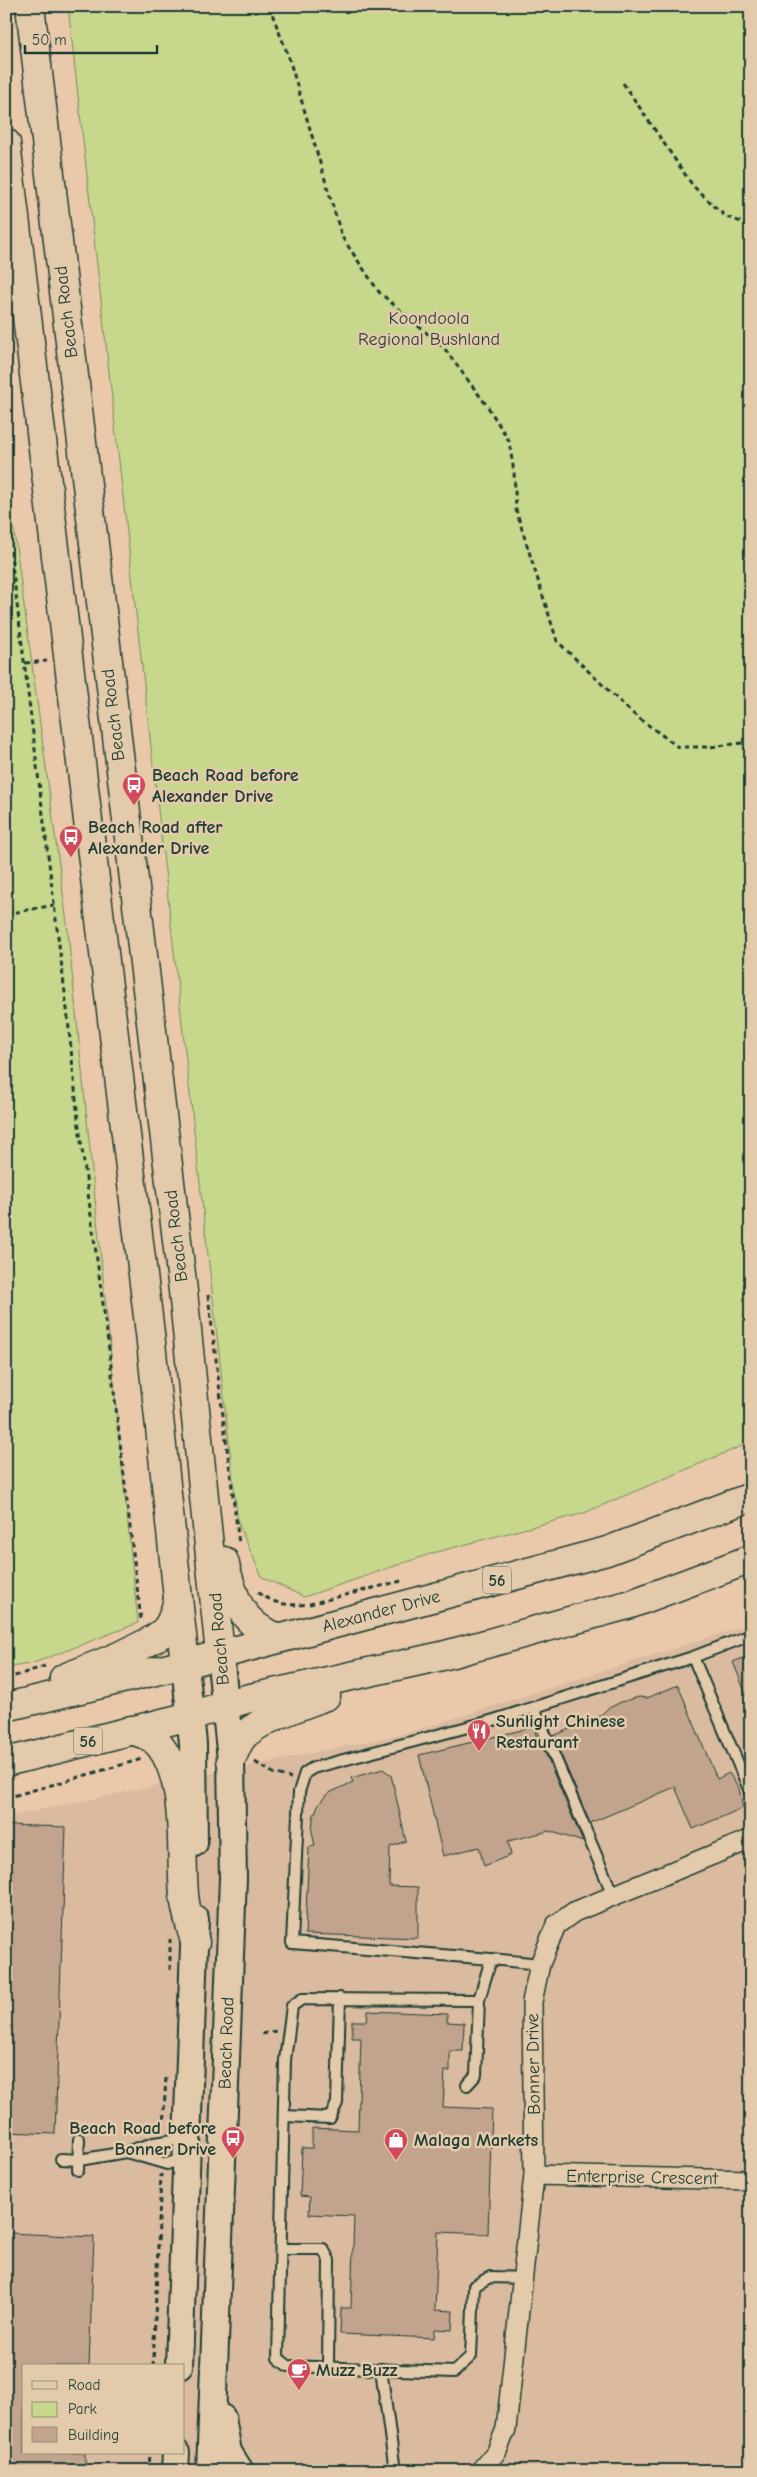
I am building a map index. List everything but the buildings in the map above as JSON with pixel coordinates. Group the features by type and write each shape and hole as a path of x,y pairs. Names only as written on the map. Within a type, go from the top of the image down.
{"main road":[{"name":"Beach Road","path":"30,6 198,1426 225,1706 243,1761 233,1878 210,2471"},
{"name":"Beach Road","path":"6,143 149,1323 193,1744 195,1942 176,2155 179,2364"},
{"path":"198,1426 213,1463 222,1553 232,1594 253,1625 263,1633 278,1638"},
{"name":"Alexander Drive","path":"6,1707 185,1664 606,1551 751,1497"},
{"name":"56","path":"6,1762 190,1716 246,1699 442,1656 631,1604 751,1559"},
{"path":"6,1700 94,1666 151,1641 166,1629 178,1600"},
{"path":"243,1761 242,1738 253,1729 287,1711 342,1690 395,1679 442,1656"},
{"path":"131,1730 146,1734 160,1744 172,1765 177,1792 184,1897 195,1942"},
{"path":"176,2155 197,2151 210,2128 213,2073 225,2059"},
{"path":"214,2350 225,2440 228,2452 240,2471"},
{"path":"175,2471 176,2454"}],"street":[{"path":"722,1508 751,1512"},
{"name":"Bonner Drive","path":"480,2471 497,2451 506,2429 534,2175 532,2002 540,1964 556,1926 574,1912 751,1839"},
{"name":"Enterprise Crescent","path":"534,2175 751,2180"}],"lane":[{"path":"540,1964 292,1943 299,1792 305,1773 313,1768 534,1708 693,1657 751,1635"},
{"path":"693,1657 751,1794"},
{"path":"534,1708 613,1895"},
{"path":"467,2085 476,2075 479,2000 491,1959"},
{"path":"284,2116 330,2118 337,2103 340,1998"},
{"path":"479,2000 302,1999 292,2006 285,2060 278,2358 288,2366 454,2372 471,2356 474,2286 490,2277 523,2278"},
{"path":"78,2165 79,2139"},
{"path":"61,2159 78,2165 163,2142 176,2155"},
{"path":"126,2152 176,2155"},
{"path":"280,2248 323,2249 329,2260 328,2367"},
{"path":"381,2369 395,2471"}],"path":[{"path":"269,6 288,55 342,237 379,292 444,348 488,407 509,441 514,472 516,510 557,641 632,713 678,747 709,747 751,742"},
{"path":"623,83 693,186 726,217 751,225"},
{"path":"6,515 78,1119 119,1434 139,1617"},
{"path":"6,914 54,905"},
{"path":"207,1287 240,1553"},
{"path":"256,1591 274,1604 296,1606 406,1580"},
{"path":"6,1798 148,1758 160,1744"},
{"path":"243,1761 303,1782"},
{"path":"169,1978 170,1933"},
{"path":"262,2034 269,2033"},
{"path":"163,2142 166,2071"},
{"path":"153,2364 176,2155"},
{"path":"149,2471 150,2454"}],"shaded area":[{"path":"751,1624 751,2471 6,2471 6,1817 411,1732"}],"green space":[{"name":"Koondoola Regional Bushland","path":"68,6 751,6 751,1442 584,1513 433,1553 304,1597 262,1577 238,1523"},
{"path":"6,472 67,923 138,1623 34,1663 6,1668"}],"place":[{"name":"Beach Road before Alexander Drive","path":"134,806"},
{"name":"Beach Road after Alexander Drive","path":"71,858"},
{"name":"Sunlight Chinese Restaurant","path":"479,1752"},
{"name":"Beach Road before Bonner Drive","path":"233,2159"},
{"name":"Malaga Markets","path":"396,2161"},
{"name":"Muzz Buzz","path":"299,2391"}]}
